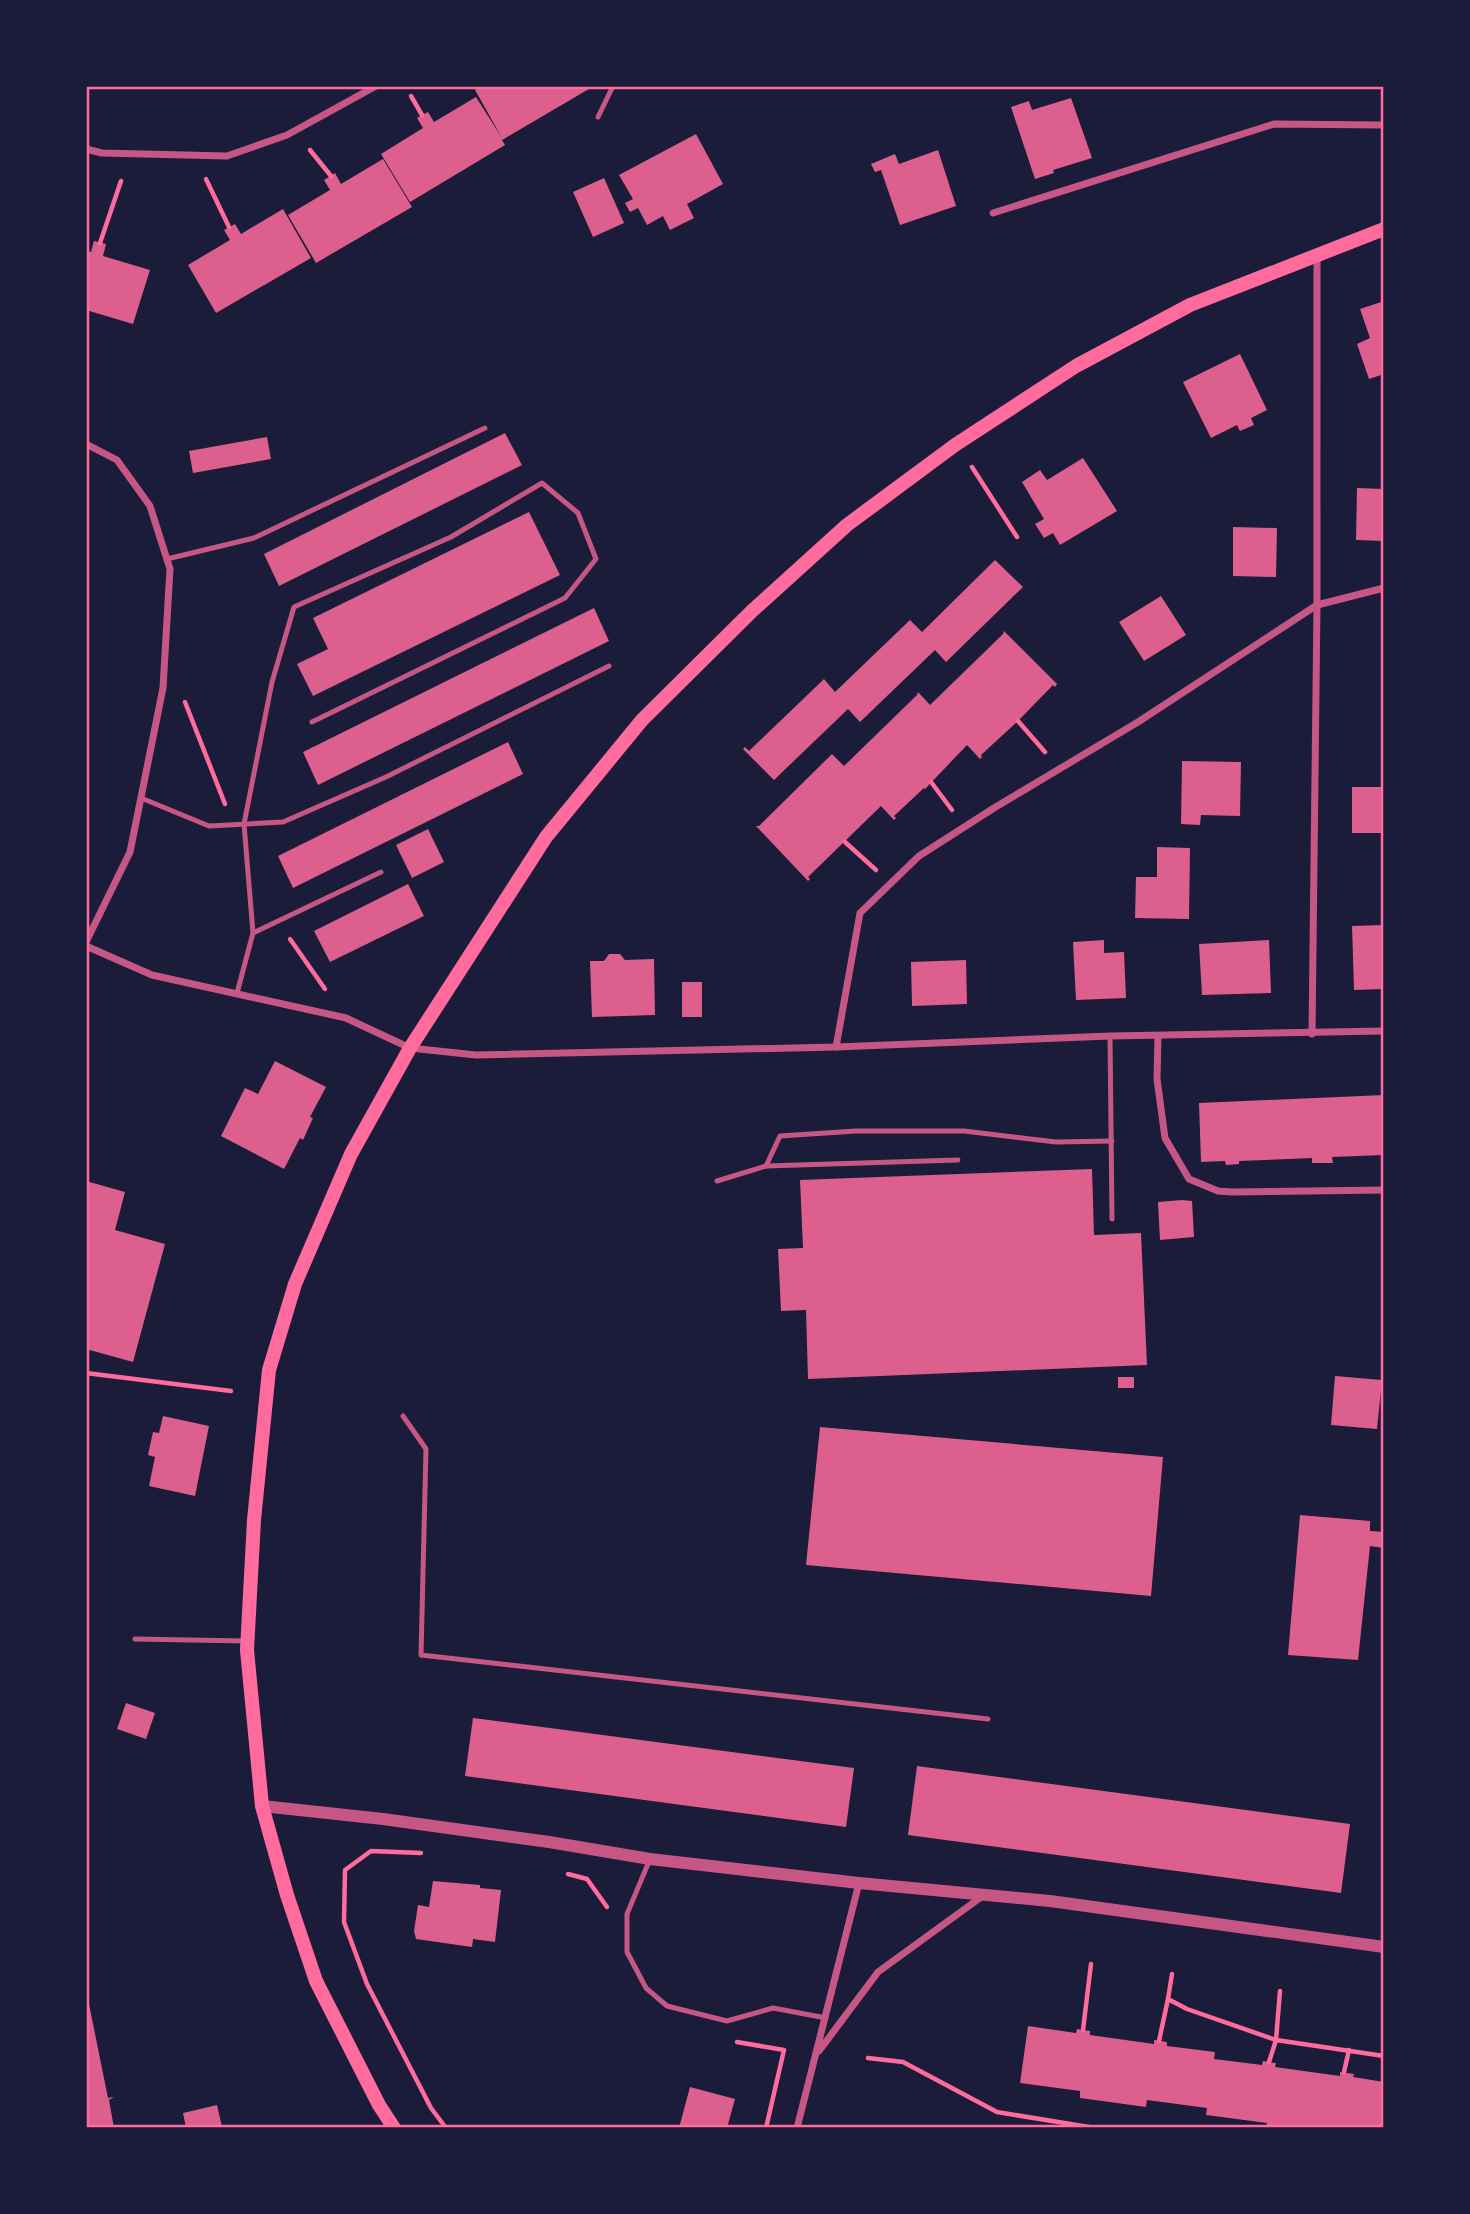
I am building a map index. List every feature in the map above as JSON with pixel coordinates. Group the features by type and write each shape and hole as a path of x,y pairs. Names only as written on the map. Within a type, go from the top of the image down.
{"main road":[{"path":"394,2128 379,2105 316,1981 287,1895 262,1806 248,1641 254,1520 269,1370 295,1284 351,1154 410,1048 546,837 642,720 752,611 847,525 955,445 1076,366 1190,305 1384,229"}],"street":[{"path":"86,149 102,153 227,156 287,135 376,86"},
{"path":"993,213 1274,124 1384,125"},
{"path":"1312,1034 1317,605 1317,255"},
{"path":"86,444 117,460 150,506 170,569 163,688 130,852 86,944 152,975 346,1018 410,1048 476,1055 836,1047 1110,1036 1384,1031"},
{"path":"836,1047 860,913 919,856 1138,722 1317,605 1384,588"},
{"path":"1158,1036 1157,1079 1165,1139 1189,1179 1218,1191 1232,1192 1384,1190"},
{"path":"262,1806 383,1819 650,1859 1050,1901 1384,1947"},
{"path":"797,2128 859,1883"},
{"path":"817,2054 878,1972 984,1895"}],"lane":[{"path":"598,117 613,86"},
{"path":"167,559 254,538 485,428"},
{"path":"237,993 253,933 244,824 272,682 294,607 451,537 542,483 578,513 596,559 565,598 312,722"},
{"path":"141,798 209,826 283,821 386,777 609,666"},
{"path":"253,933 382,872"},
{"path":"1110,1036 1112,1219"},
{"path":"766,1166 780,1136 856,1131 964,1131 1056,1142 1112,1141"},
{"path":"717,1181 766,1166 958,1160"},
{"path":"403,1416 426,1449 421,1655 988,1719"},
{"path":"135,1639 248,1641"},
{"path":"650,1859 627,1914 626,1952 646,1988 667,2006 727,2021 773,2008 827,2018"}],"path":[{"path":"411,96 422,115"},
{"path":"310,150 331,176"},
{"path":"206,178 229,227"},
{"path":"100,243 121,181"},
{"path":"972,467 1017,537"},
{"path":"184,699 233,825"},
{"path":"1018,722 1059,769"},
{"path":"932,782 964,827"},
{"path":"845,842 891,883"},
{"path":"278,921 346,1018"},
{"path":"86,1373 231,1391"},
{"path":"422,1853 371,1851 345,1870 344,1922 367,1984 431,2108 446,2128"},
{"path":"1083,2030 1091,1964"},
{"path":"1159,2041 1172,1974"},
{"path":"1269,2062 1276,2040 1280,1991"},
{"path":"1168,1999 1187,2009 1276,2040 1384,2056"},
{"path":"766,2128 784,2050"},
{"path":"1344,2073 1349,2050"},
{"path":"868,2059 903,2062 997,2112 1096,2128"}],"building":[{"path":"482,86 594,86 502,140 505,145 410,202 381,154 423,128 417,118 422,115 428,112 434,122 476,97 502,138 475,90"},
{"path":"1071,98 1092,158 1053,170 1054,173 1035,179 1011,107 1029,101 1032,110"},
{"path":"696,134 723,184 687,204 694,218 670,230 663,216 647,225 638,208 630,212 625,203 633,199 619,175"},
{"path":"938,150 956,206 900,225 881,170 875,172 871,164 895,154 899,164"},
{"path":"383,159 412,207 316,263 288,215 330,190 324,180 335,173 341,184"},
{"path":"604,178 624,223 593,237 573,192"},
{"path":"283,209 311,258 216,313 188,265 230,240 224,230 235,224 241,234"},
{"path":"94,241 106,244 103,256 150,270 133,324 86,310 86,251 91,252"},
{"path":"1384,301 1384,374 1369,379 1357,344 1370,338 1360,309"},
{"path":"1240,354 1267,410 1251,418 1254,425 1240,431 1237,425 1211,438 1183,382"},
{"path":"505,433 522,465 279,586 264,554"},
{"path":"267,437 271,459 193,473 189,451"},
{"path":"1083,458 1117,511 1060,545 1053,533 1044,538 1035,524 1044,519 1022,482 1040,470 1047,480"},
{"path":"1357,488 1384,489 1384,541 1356,540"},
{"path":"529,512 560,575 313,696 297,664 328,649 313,618"},
{"path":"1233,527 1277,528 1276,577 1233,576"},
{"path":"995,560 1023,587 946,662 935,650 860,722 848,709 774,780 743,749 745,747 749,751 824,679 835,692 910,620 922,632"},
{"path":"1161,596 1186,635 1144,661 1119,622"},
{"path":"594,608 609,641 318,785 303,752"},
{"path":"1004,631 1057,684 1055,687 1053,685 980,759 967,745 925,789 894,816 894,820 881,806 808,877 808,881 756,826 832,754 844,766 918,692 930,705"},
{"path":"508,742 523,774 293,888 278,856"},
{"path":"1182,761 1241,762 1240,816 1201,815 1200,825 1181,824"},
{"path":"1352,787 1384,787 1384,833 1352,833"},
{"path":"428,829 444,862 412,878 396,845"},
{"path":"1157,847 1190,848 1189,919 1135,918 1136,877 1157,877"},
{"path":"408,884 424,916 330,962 314,931"},
{"path":"1384,925 1384,989 1354,990 1352,926"},
{"path":"1104,940 1104,953 1124,952 1126,998 1076,1000 1073,942"},
{"path":"1269,940 1271,993 1202,995 1199,944"},
{"path":"609,954 620,954 625,960 654,959 655,1015 592,1017 590,961 604,961"},
{"path":"966,960 967,1004 912,1006 911,962"},
{"path":"682,982 702,982 702,1017 682,1017"},
{"path":"275,1061 326,1087 310,1117 313,1118 303,1140 300,1138 284,1169 221,1136 245,1088 258,1094"},
{"path":"1384,1095 1384,1155 1332,1157 1333,1163 1312,1163 1312,1158 1239,1161 1239,1164 1226,1165 1225,1161 1201,1162 1199,1103"},
{"path":"1092,1169 1094,1235 1141,1233 1147,1365 808,1379 806,1310 781,1311 778,1249 803,1248 800,1180"},
{"path":"86,1181 125,1192 115,1230 165,1244 133,1362 86,1349"},
{"path":"1192,1201 1194,1237 1160,1240 1158,1202"},
{"path":"1335,1376 1382,1380 1377,1429 1331,1425"},
{"path":"1118,1377 1134,1377 1134,1388 1118,1388"},
{"path":"163,1416 209,1426 195,1496 149,1486 155,1457 148,1455 153,1432 159,1433"},
{"path":"820,1427 1163,1457 1151,1596 806,1565"},
{"path":"1300,1515 1370,1521 1370,1531 1384,1532 1384,1548 1370,1546 1358,1660 1288,1655"},
{"path":"126,1703 155,1713 146,1739 117,1729"},
{"path":"473,1718 854,1768 846,1827 465,1776"},
{"path":"917,1766 1350,1824 1341,1893 908,1835"},
{"path":"433,1881 480,1885 480,1888 501,1890 495,1942 473,1939 472,1947 416,1939 414,1931 418,1905 429,1907"},
{"path":"87,1994 108,2098 114,2097 109,2100 114,2128 86,2128"},
{"path":"1028,2026 1076,2033 1077,2029 1090,2031 1090,2035 1154,2044 1154,2040 1167,2042 1167,2046 1215,2052 1214,2059 1262,2065 1263,2061 1276,2063 1275,2067 1340,2076 1340,2072 1384,2082 1384,2128 1266,2128 1267,2123 1206,2115 1207,2108 1147,2100 1146,2107 1080,2098 1080,2091 1020,2083"},
{"path":"690,2087 735,2099 727,2128 679,2128"},
{"path":"217,2105 222,2127 186,2128 183,2113"}]}
